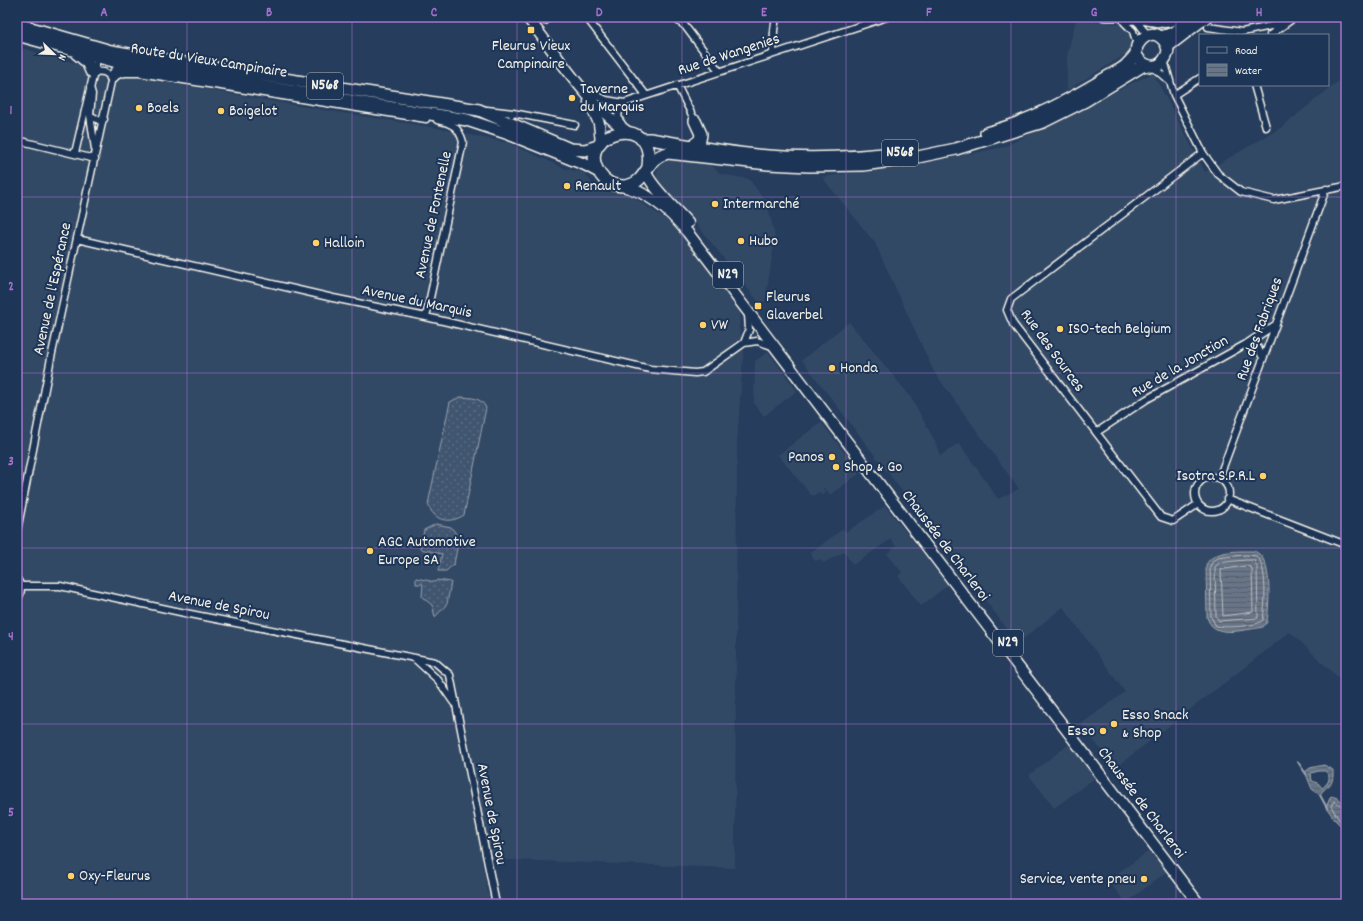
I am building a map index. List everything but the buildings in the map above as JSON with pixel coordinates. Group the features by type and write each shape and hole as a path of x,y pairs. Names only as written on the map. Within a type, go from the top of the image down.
{"highway":[{"path":"1164,42 1193,17"},
{"path":"1164,42 1207,22"},
{"name":"N568","path":"17,24 44,38"},
{"path":"1148,35 1154,34 1164,42 1168,53 1164,60"},
{"name":"N568","path":"17,35 44,38"},
{"name":"N568","path":"641,140 650,139 767,156 809,158 863,157 912,151 993,131 1036,115 1077,96 1126,65 1148,35"},
{"name":"Route du Vieux Campinaire","path":"44,38 74,51 141,56 479,110 511,117 570,149 585,150 599,145"},
{"name":"Route du Vieux Campinaire","path":"44,38 99,52 124,64 467,120 506,133 586,165 599,172"},
{"path":"1136,50 1138,59 1148,66"},
{"path":"74,51 87,62 91,71 94,71"},
{"name":"N568","path":"647,169 658,155 668,153 768,164 809,166 863,165 913,158 969,146 1043,122 1085,101 1148,66 1160,64 1164,60"},
{"path":"112,77 124,64"},
{"path":"692,146 700,140 701,134 695,121"},
{"path":"628,132 641,140 648,152 647,169 639,180 622,186 609,182 599,172 595,160 599,145 610,134 628,132"}],"main road":[{"path":"527,17 579,85 600,123 599,145"},
{"path":"579,85 587,92 604,113 628,132"},
{"name":"Chaussée de Charleroi","path":"647,169 650,183 684,218 839,427 1037,687 1199,904"},
{"name":"Chaussée de Charleroi","path":"622,186 634,189 648,196 671,214 688,233 774,347 806,383"},
{"name":"Chaussée de Charleroi","path":"1037,687 1207,904"}],"street":[{"path":"586,17 646,95"},
{"path":"673,17 685,26 719,72"},
{"path":"773,54 776,17"},
{"name":"Rue de Wangenies","path":"624,103 887,17"},
{"path":"1103,17 1120,19 1130,18 1148,35"},
{"path":"1271,34 1295,17"},
{"path":"1120,19 1134,32 1136,50"},
{"path":"1126,23 1134,21 1165,24 1180,19"},
{"path":"1207,22 1242,33 1286,23"},
{"path":"75,153 99,52"},
{"path":"1164,60 1174,95 1203,153 1218,174 1241,192 1274,200 1346,186"},
{"path":"1148,66 1170,82"},
{"path":"94,71 104,72 112,77"},
{"name":"Avenue de Fontenelle","path":"112,77 125,73 139,73 441,121 454,125 460,131 463,142 426,317"},
{"name":"Avenue de l'Espérance","path":"17,531 42,402 112,77"},
{"path":"1174,95 1199,79"},
{"path":"677,85 695,121"},
{"path":"17,140 95,159 96,145 90,126 92,94 90,86"},
{"path":"1254,86 1266,127"},
{"path":"587,92 588,91 606,100 624,103 618,113 618,120 628,132"},
{"path":"90,116 100,121 104,119"},
{"name":"Route du Vieux Campinaire","path":"511,117 575,125"},
{"name":"Rue des Sources","path":"1198,504 1173,521 1161,517 1013,324 1007,310 1011,299 1203,153"},
{"name":"Rue des Fabriques","path":"1219,478 1326,189"},
{"name":"Avenue du Marquis","path":"77,239 650,369 695,373 703,372 715,365 744,343"},
{"path":"746,310 750,323 744,343 763,342 774,347"},
{"name":"Rue de la Jonction","path":"1097,432 1146,399 1246,344 1276,325"},
{"path":"1246,344 1258,348 1263,358"},
{"path":"1208,477 1219,478 1223,481 1228,490 1227,500 1221,508 1216,510 1206,510 1198,504 1195,493 1199,483 1208,477"},
{"path":"1227,500 1346,545"},
{"path":"17,579 21,586 21,592 17,600"},
{"name":"Avenue de Spirou","path":"21,586 60,586 185,613 435,662 450,675 496,904"},
{"name":"Avenue de Spirou","path":"413,657 438,680 456,705"}],"shaded area":[{"path":"1076,19 1122,24 1133,35 1131,51 1067,90 1067,56"},
{"path":"17,47 111,73 311,108 437,128 508,143 566,169 583,172 593,184 606,191 630,195 674,225 681,233 740,311 739,329 744,343 737,443 735,868 481,859 490,904 17,904"},
{"path":"1153,73 1205,172 1282,127 1346,75 1346,685 1290,632 1115,768 1081,724 1125,692 1063,607 1018,643 802,360 849,322 910,396 935,441 940,456 959,443 998,499 1019,489 934,372 875,243 822,177 916,165 1004,147"},
{"path":"660,158 711,165 720,174 749,179 767,203 775,237 765,302 758,301 694,221 655,183"},
{"path":"768,352 797,391 764,416 754,403 755,361"},
{"path":"460,397 479,400 486,408 464,515 453,520 443,520 434,515 428,504 450,402"},
{"path":"821,422 860,473 830,495 824,488 823,489 826,493 822,496 819,492 813,496 778,455"},
{"path":"885,506 948,585 921,606 898,576 902,572 887,554 896,546 891,539 853,565 844,552 823,563 821,559 815,561 810,553 843,529 846,532"},
{"path":"436,524 451,527 459,538 454,564 446,571 438,571 442,554 420,549 424,530"},
{"path":"416,578 435,582 437,580 451,582 447,604 435,617 432,605 422,597 423,584 416,584"},
{"path":"1069,744 1095,778 1054,808 1029,775"},
{"path":"1149,851 1166,872 1126,903 1108,880"}],"water":[{"path":"1253,551 1260,555 1267,571 1269,582 1269,605 1267,622 1263,627 1228,632 1221,631 1210,624 1207,617 1206,565 1214,556 1226,552"},
{"path":"1324,765 1333,770 1330,785 1320,795 1312,789 1305,772 1310,768","holes":["1325,771 1329,780 1322,788 1318,783 1312,781 1311,773"]},
{"path":"1331,796 1338,798 1346,805 1346,831 1335,820 1326,807"}],"waterway":[{"path":"1298,762 1306,774"},
{"path":"1320,795 1327,808"}],"place":[{"name":"Fleurus Vieux Campinaire","path":"531,30"},
{"name":"Taverne du Marquis","path":"572,98"},
{"name":"Boels","path":"139,108"},
{"name":"Boigelot","path":"221,111"},
{"name":"Renault","path":"567,186"},
{"name":"Intermarché","path":"715,204"},
{"name":"Hubo","path":"741,241"},
{"name":"Halloin","path":"316,243"},
{"name":"Fleurus Glaverbel","path":"758,306"},
{"name":"VW","path":"703,325"},
{"name":"ISO-tech Belgium","path":"1060,329"},
{"name":"Honda","path":"832,368"},
{"name":"Panos","path":"832,457"},
{"name":"Shop & Go","path":"836,467"},
{"name":"Isotra S.P.R.L","path":"1263,476"},
{"name":"AGC Automotive Europe SA","path":"370,551"},
{"name":"Esso Snack & Shop","path":"1114,724"},
{"name":"Esso","path":"1103,731"},
{"name":"Oxy-Fleurus","path":"71,876"},
{"name":"Service, vente pneu","path":"1144,879"}]}
